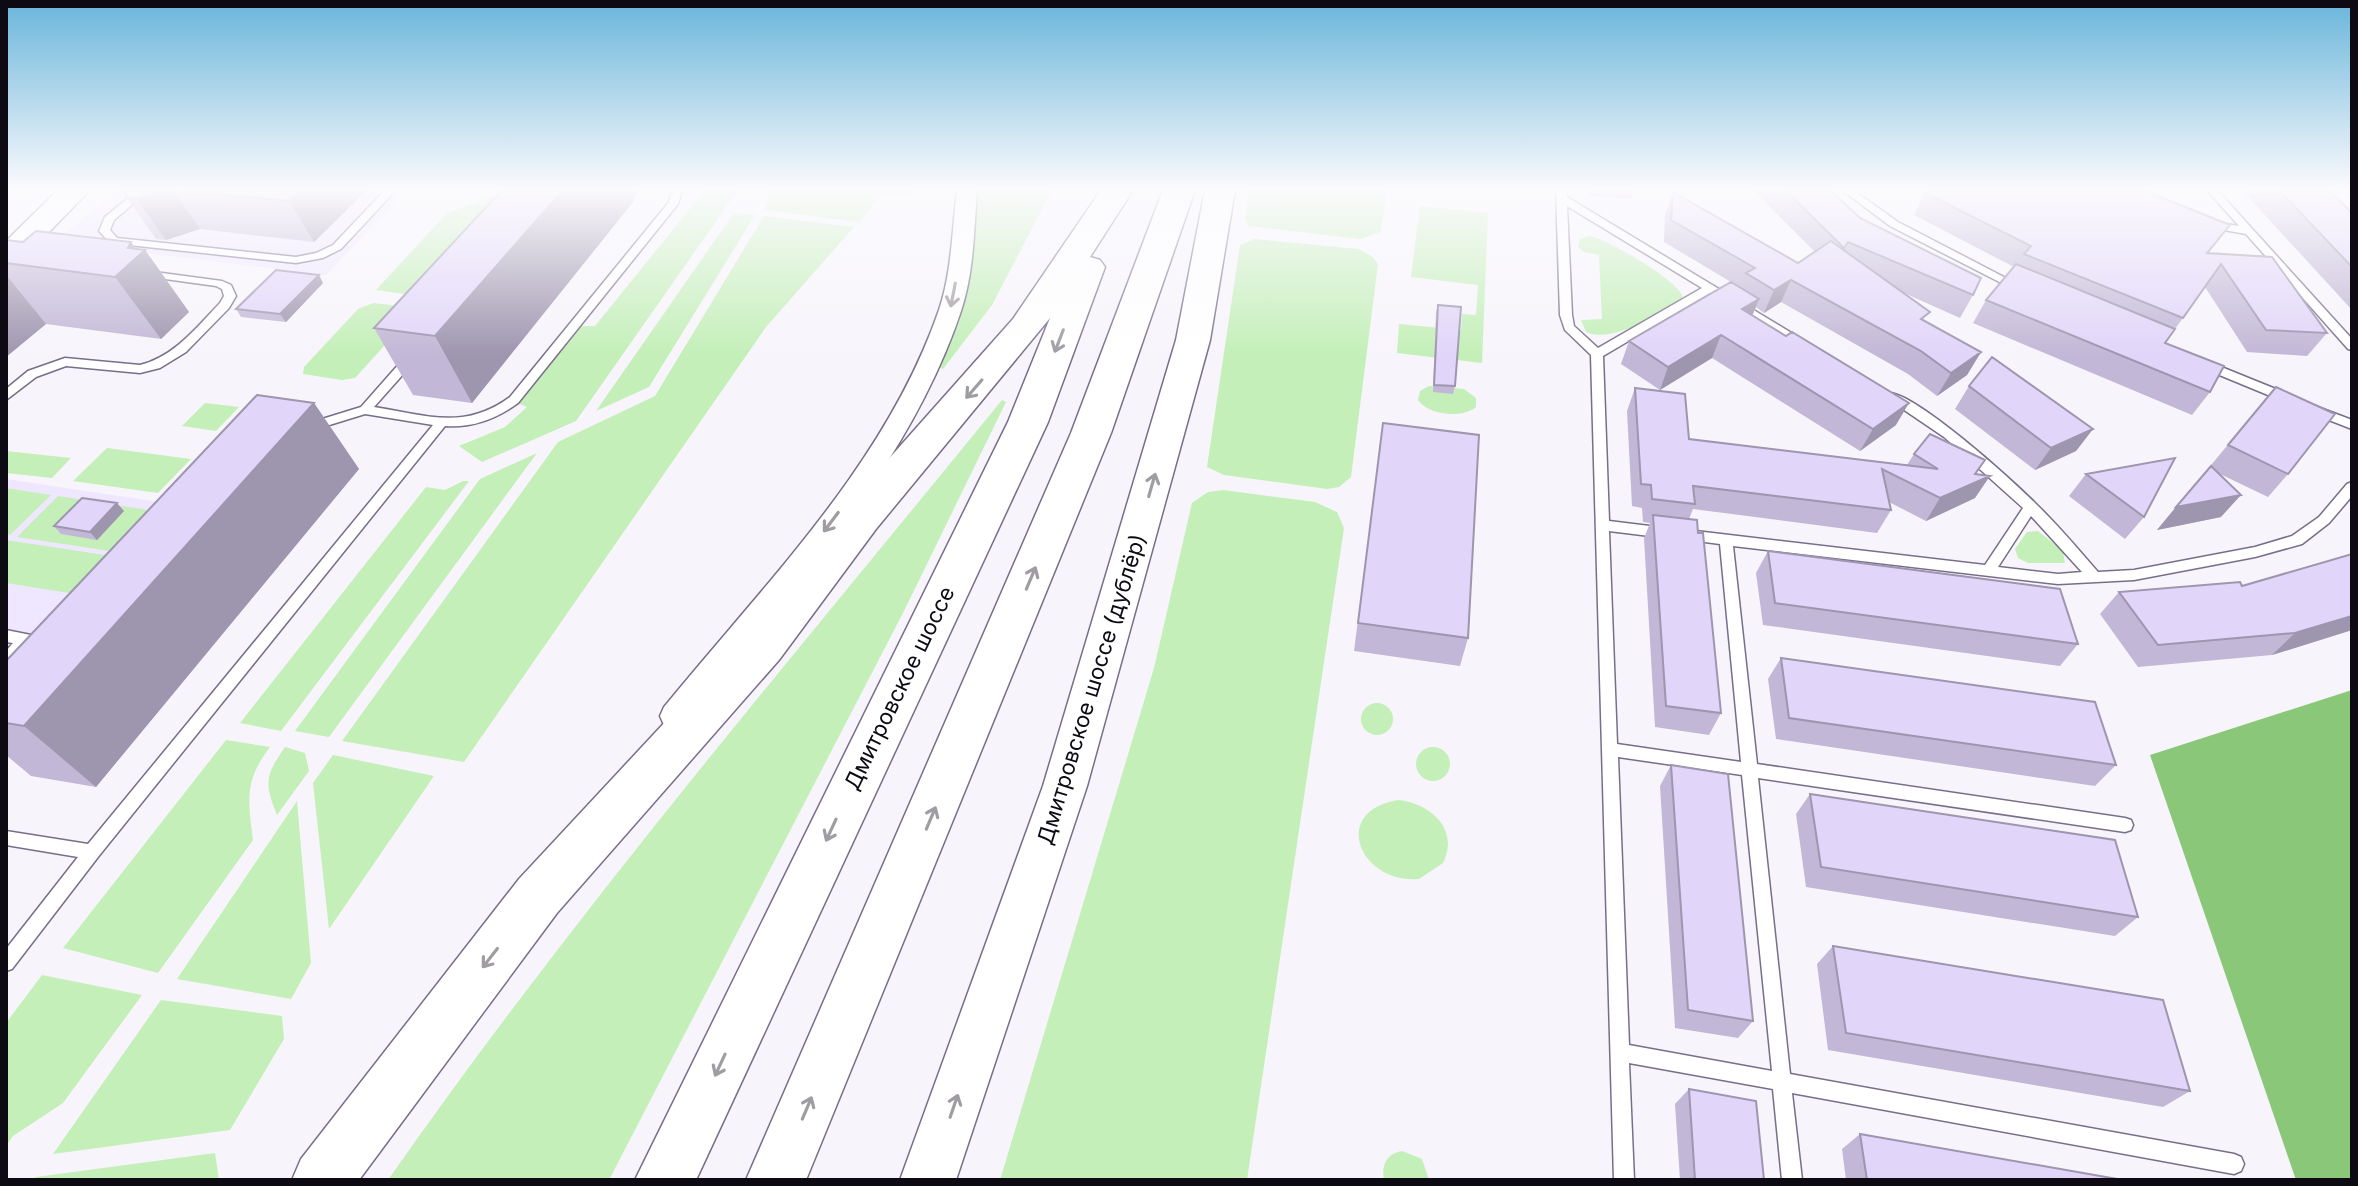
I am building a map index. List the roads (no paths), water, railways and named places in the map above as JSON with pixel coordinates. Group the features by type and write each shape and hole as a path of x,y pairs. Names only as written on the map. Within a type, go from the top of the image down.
{"highway":[{"path":"322,1180 538,896 763,647 861,518 1026,327 1081,245"},
{"name":"Дмитровское шоссе","path":"665,1180 1028,422 1097,245"},
{"path":"776,1180 1091,433 1159,245"}],"main road":[{"name":"Дмитровское шоссе (дублёр)","path":"928,1180 1065,786 1193,340 1210,245"}],"street":[{"path":"538,896 732,642 823,533 889,440 933,354 950,309 963,245"}],"lane":[{"path":"156,245 296,260 319,256 339,245"},
{"path":"297,433 365,410 442,422 481,420 496,414 514,400 639,245"},
{"path":"1564,245 1569,327 1597,354 1624,1180"},
{"path":"1643,245 1818,353"},
{"path":"1936,245 2030,293"},
{"path":"2262,245 2352,346"},
{"path":"6,396 32,374 65,362 140,369 156,365 182,349 230,296 227,287 218,283 139,273"},
{"path":"1597,354 1710,288"},
{"path":"365,410 417,351"},
{"path":"2190,359 2352,425"},
{"path":"1886,393 1955,440 2031,506 2095,578"},
{"path":"6,963 92,852 442,422"},
{"path":"1603,525 2058,579 2095,578 2255,552 2297,540 2324,520 2352,487"},
{"path":"1988,571 2031,506"},
{"path":"1726,540 1747,770 1792,1180"},
{"path":"6,636 26,639 6,660"},
{"path":"1610,749 2125,825"},
{"path":"6,838 92,852"},
{"path":"1620,1052 2234,1164"}]}
